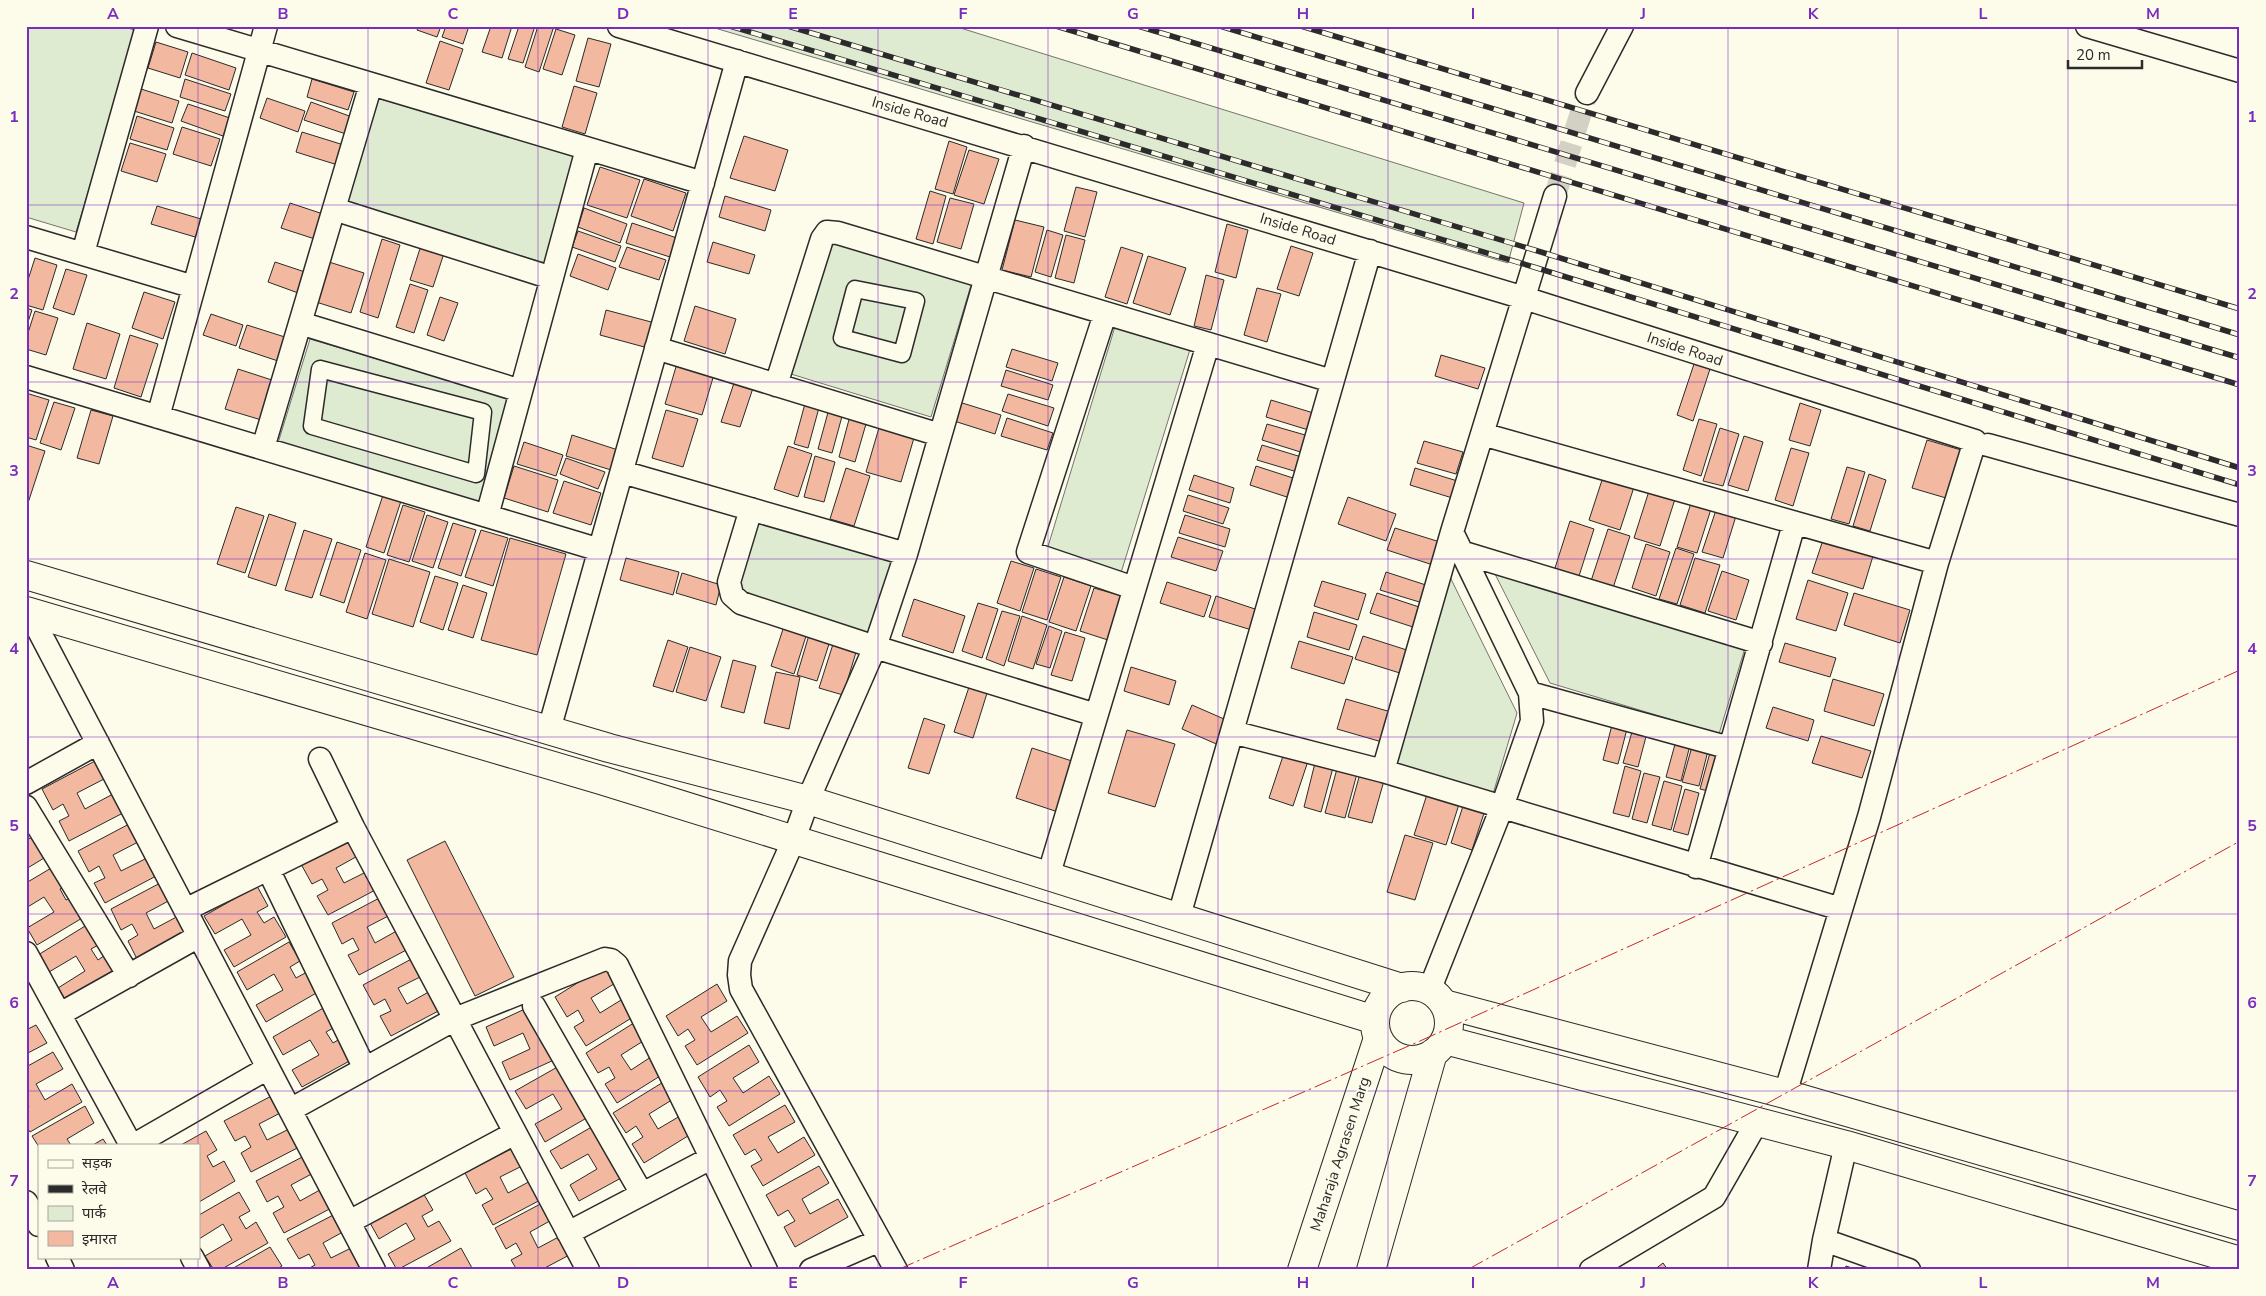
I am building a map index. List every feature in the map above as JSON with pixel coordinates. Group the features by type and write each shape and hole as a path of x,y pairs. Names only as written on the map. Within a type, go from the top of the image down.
{"street":[{"path":"83,253 147,26"},
{"path":"177,26 703,183"},
{"path":"158,417 266,26"},
{"name":"Inside Road","path":"619,26 1024,146 1524,298 1981,443 2240,515"},
{"path":"1587,93 1622,26"},
{"path":"2087,26 2240,71"},
{"path":"549,730 737,61"},
{"path":"263,448 371,84"},
{"path":"896,1270 878,1241 741,989 740,961 875,648 906,554 1024,146"},
{"path":"488,516 587,149"},
{"path":"1383,771 1452,532 1555,196"},
{"path":"334,210 552,278"},
{"path":"776,385 822,239 827,232 838,233 1332,381"},
{"path":"26,237 194,287"},
{"path":"1179,916 1370,251"},
{"path":"855,289 916,301 902,354 842,338 855,289"},
{"path":"1105,314 1028,552 1134,588"},
{"path":"300,324 521,391"},
{"path":"1048,877 1208,344"},
{"path":"656,348 940,435"},
{"path":"320,369 483,412 476,474 312,426 320,369"},
{"path":"26,377 600,550"},
{"path":"1482,434 1937,563"},
{"path":"1785,1094 1869,817 1937,563 1981,443"},
{"path":"622,472 906,554"},
{"path":"751,509 729,582 732,595 741,603 875,648 1096,715"},
{"path":"1696,867 1794,524"},
{"path":"1371,1270 1439,1047 1448,1026 1436,998 1532,721 1530,693 1452,532"},
{"path":"1462,552 1761,642"},
{"path":"26,575 609,748 808,800 1402,988"},
{"path":"28,612 374,1270"},
{"path":"28,612 601,780 794,839 1376,1029 1394,1056 1406,1059 1419,1059 1439,1047 1757,1122 1846,1145 2240,1261"},
{"path":"1530,693 1730,748"},
{"path":"1232,732 1383,771 1696,867 1841,909"},
{"path":"26,783 98,743"},
{"path":"601,780 609,748"},
{"path":"320,759 352,828 588,1270"},
{"path":"26,807 129,976"},
{"path":"186,910 352,828"},
{"path":"268,869 365,1069"},
{"path":"60,1014 199,936"},
{"path":"26,953 131,1144"},
{"path":"290,1110 454,1019 605,959 612,960 617,965 766,1270"},
{"path":"1376,1029 1382,1002 1390,993 1413,986 1436,998 1785,1094 2240,1226"},
{"path":"534,1006 642,1194"},
{"name":"Maharaja Agrasen Marg","path":"1302,1270 1376,1029"},
{"path":"134,1144 268,1068"},
{"path":"1591,1270 1714,1197 1757,1122"},
{"path":"349,1222 515,1133"},
{"path":"1819,1270 1846,1145"},
{"path":"568,1233 711,1158"},
{"path":"26,1202 38,1222"},
{"path":"1824,1240 1909,1270"},
{"path":"812,1270 878,1241"},
{"path":"57,1258 63,1270"},
{"path":"193,1258 199,1270"}],"green space":[{"path":"26,26 122,26 137,31 76,232 26,217"},
{"path":"708,26 954,26 1524,203 1508,263"},
{"path":"377,98 577,157 545,263 345,203"},
{"path":"832,239 972,282 931,417 791,374"},
{"path":"1117,320 1192,343 1120,576 1046,553"},
{"path":"310,339 511,399 479,504 278,443"},
{"path":"759,520 892,561 868,639 735,599"},
{"path":"1494,572 1745,648 1719,734 1550,683"},
{"path":"1450,577 1517,713 1493,794 1396,767"}],"building":[{"path":"419,26 441,26 437,37 417,30"},
{"path":"446,26 469,26 463,44 442,37"},
{"path":"491,26 512,26 502,58 482,52"},
{"path":"519,26 535,26 523,63 508,59"},
{"path":"538,26 554,26 539,72 525,67"},
{"path":"556,29 575,35 562,75 543,69"},
{"path":"588,38 611,44 599,87 576,81"},
{"path":"440,41 463,49 449,90 426,83"},
{"path":"156,42 188,52 180,78 148,68"},
{"path":"192,53 236,68 229,90 185,75"},
{"path":"185,79 231,94 225,111 180,97"},
{"path":"312,79 354,92 348,110 307,97"},
{"path":"574,86 597,93 585,134 562,127"},
{"path":"141,89 179,101 172,123 134,111"},
{"path":"267,98 305,111 298,132 260,118"},
{"path":"311,102 352,117 346,134 304,120"},
{"path":"188,104 230,118 223,136 181,121"},
{"path":"137,116 174,128 167,150 130,139"},
{"path":"182,127 220,139 211,166 173,154"},
{"path":"302,132 347,146 341,166 296,152"},
{"path":"744,136 788,150 775,191 730,178"},
{"path":"949,141 967,147 953,194 935,189"},
{"path":"130,143 166,154 157,182 121,171"},
{"path":"969,150 999,159 984,204 954,195"},
{"path":"600,167 640,180 627,218 587,205"},
{"path":"644,179 686,193 673,231 631,216"},
{"path":"1076,187 1097,192 1085,237 1064,231"},
{"path":"930,191 946,196 933,244 916,239"},
{"path":"725,196 771,210 765,231 719,217"},
{"path":"950,198 974,204 961,249 937,242"},
{"path":"290,203 329,216 321,241 281,228"},
{"path":"157,206 208,221 202,239 151,224"},
{"path":"584,208 627,224 620,243 578,227"},
{"path":"1015,220 1044,227 1031,277 1002,270"},
{"path":"632,223 677,238 670,257 626,243"},
{"path":"1227,224 1248,230 1236,278 1215,272"},
{"path":"1047,230 1063,235 1051,277 1035,272"},
{"path":"578,231 621,246 615,262 572,247"},
{"path":"1066,235 1085,240 1074,283 1055,278"},
{"path":"382,239 400,245 378,318 360,312"},
{"path":"423,239 446,247 433,287 410,280"},
{"path":"713,242 755,255 749,274 707,262"},
{"path":"1291,246 1313,253 1299,296 1277,289"},
{"path":"627,247 666,260 659,280 619,267"},
{"path":"1121,247 1143,254 1127,304 1105,297"},
{"path":"578,254 616,268 608,290 570,276"},
{"path":"1148,256 1186,268 1170,315 1133,303"},
{"path":"35,258 57,265 43,310 26,305 26,286"},
{"path":"275,262 308,273 301,294 268,282"},
{"path":"329,262 364,273 351,313 316,302"},
{"path":"66,269 87,275 74,315 53,308"},
{"path":"1206,275 1224,280 1211,330 1194,326"},
{"path":"410,284 428,290 414,333 396,327"},
{"path":"1257,288 1281,294 1267,342 1244,335"},
{"path":"144,292 175,302 163,339 132,328"},
{"path":"440,297 458,303 444,341 427,335"},
{"path":"695,306 736,319 725,354 684,341"},
{"path":"26,308 32,310 26,328"},
{"path":"606,310 655,323 648,348 600,335"},
{"path":"35,311 58,318 46,355 26,349 26,339"},
{"path":"211,314 243,325 236,346 203,335"},
{"path":"87,323 120,334 106,379 73,369"},
{"path":"247,325 288,338 281,362 239,348"},
{"path":"130,335 158,344 141,397 114,388"},
{"path":"1012,349 1058,363 1052,381 1006,367"},
{"path":"1441,355 1485,368 1478,389 1435,376"},
{"path":"678,360 715,371 702,415 665,404"},
{"path":"1694,364 1710,369 1693,421 1677,415"},
{"path":"238,369 281,383 268,422 225,409"},
{"path":"1006,370 1053,385 1048,400 1001,386"},
{"path":"734,383 753,388 740,427 721,422"},
{"path":"26,393 49,400 36,440 26,437"},
{"path":"1008,394 1054,408 1048,426 1002,411"},
{"path":"806,400 820,404 808,448 794,444"},
{"path":"1271,400 1320,415 1315,432 1266,417"},
{"path":"54,402 75,408 61,450 40,443"},
{"path":"959,402 1001,415 995,434 954,421"},
{"path":"1800,403 1821,410 1810,446 1789,440"},
{"path":"830,405 844,409 832,453 818,449"},
{"path":"91,410 113,416 99,464 77,458"},
{"path":"666,410 698,419 683,467 652,458"},
{"path":"851,412 868,417 855,462 839,457"},
{"path":"1007,418 1053,433 1047,450 1001,436"},
{"path":"1699,419 1717,424 1701,476 1683,470"},
{"path":"881,421 916,431 901,482 866,472"},
{"path":"1267,424 1312,437 1307,454 1262,440"},
{"path":"1720,428 1739,434 1723,486 1703,481"},
{"path":"572,435 618,450 611,470 566,456"},
{"path":"1744,436 1763,442 1748,491 1728,485"},
{"path":"1927,440 1961,450 1946,498 1912,488"},
{"path":"1424,441 1463,452 1456,474 1417,463"},
{"path":"524,442 563,455 556,476 517,464"},
{"path":"26,445 45,451 28,503 26,502"},
{"path":"1262,445 1308,459 1304,474 1257,460"},
{"path":"788,446 812,454 798,497 774,489"},
{"path":"1791,448 1809,453 1793,506 1775,500"},
{"path":"815,456 835,462 824,502 804,497"},
{"path":"566,458 605,472 598,489 560,474"},
{"path":"514,466 558,480 548,512 504,498"},
{"path":"1256,466 1299,480 1293,499 1250,485"},
{"path":"1847,467 1865,472 1849,524 1831,519"},
{"path":"846,468 870,476 854,526 830,519"},
{"path":"1415,468 1464,483 1459,500 1410,485"},
{"path":"1604,474 1635,484 1620,530 1589,520"},
{"path":"1869,474 1886,480 1870,531 1853,526"},
{"path":"1194,475 1234,488 1230,503 1189,490"},
{"path":"564,481 601,493 591,525 553,513"},
{"path":"1649,491 1675,499 1660,546 1634,538"},
{"path":"383,495 401,501 384,553 366,547"},
{"path":"1188,495 1229,508 1223,524 1183,511"},
{"path":"1348,497 1396,514 1386,541 1338,524"},
{"path":"1691,503 1711,509 1697,553 1677,547"},
{"path":"403,505 425,512 409,562 387,555"},
{"path":"236,507 264,516 245,573 217,564"},
{"path":"1716,510 1736,516 1723,558 1702,552"},
{"path":"269,514 296,523 276,586 248,577"},
{"path":"427,515 448,522 433,568 412,561"},
{"path":"1185,515 1230,529 1225,547 1179,533"},
{"path":"1570,521 1594,529 1579,576 1555,568"},
{"path":"453,523 476,530 461,576 438,568"},
{"path":"1395,528 1440,542 1433,565 1387,550"},
{"path":"1608,529 1630,536 1613,588 1591,581"},
{"path":"304,530 332,539 312,598 285,590"},
{"path":"481,530 508,538 493,586 465,577"},
{"path":"1178,537 1223,551 1216,571 1171,557"},
{"path":"510,538 566,554 537,655 481,640"},
{"path":"1823,540 1873,556 1863,589 1812,573"},
{"path":"337,542 361,550 344,603 320,595"},
{"path":"1646,544 1670,552 1656,596 1632,588"},
{"path":"1676,548 1694,554 1677,604 1659,599"},
{"path":"365,553 386,560 367,619 346,612"},
{"path":"626,558 679,572 673,595 620,580"},
{"path":"1695,558 1720,565 1705,613 1680,605"},
{"path":"389,559 430,572 413,627 372,614"},
{"path":"1011,561 1034,568 1020,611 997,603"},
{"path":"1036,569 1061,577 1047,620 1022,612"},
{"path":"1722,571 1749,580 1736,620 1708,611"},
{"path":"1386,572 1432,587 1426,604 1380,590"},
{"path":"682,573 721,585 716,605 676,593"},
{"path":"435,576 458,583 443,630 420,622"},
{"path":"1064,577 1091,586 1076,631 1049,622"},
{"path":"1808,580 1848,593 1836,631 1796,619"},
{"path":"1322,581 1366,594 1358,620 1314,606"},
{"path":"1167,582 1211,596 1204,617 1160,603"},
{"path":"463,585 487,593 473,638 448,630"},
{"path":"1094,588 1125,597 1111,641 1080,631"},
{"path":"1377,593 1422,608 1416,628 1370,613"},
{"path":"1854,593 1910,610 1900,643 1844,625"},
{"path":"1216,596 1261,611 1255,631 1209,617"},
{"path":"914,599 965,616 953,653 902,636"},
{"path":"978,603 998,609 982,658 962,651"},
{"path":"1002,611 1020,616 1004,666 986,659"},
{"path":"1314,612 1357,625 1349,650 1307,637"},
{"path":"1022,616 1047,625 1033,669 1008,661"},
{"path":"784,626 807,633 794,674 771,666"},
{"path":"1049,626 1062,631 1050,668 1036,664"},
{"path":"1065,632 1085,638 1072,681 1051,675"},
{"path":"809,635 830,641 817,681 797,675"},
{"path":"1363,636 1410,651 1403,674 1355,659"},
{"path":"668,640 688,647 673,692 653,686"},
{"path":"834,641 857,649 843,695 819,688"},
{"path":"1299,641 1353,657 1344,684 1291,668"},
{"path":"1785,643 1836,658 1830,677 1779,662"},
{"path":"690,647 721,657 706,701 676,692"},
{"path":"733,660 756,666 744,713 721,707"},
{"path":"1131,667 1176,681 1169,705 1124,691"},
{"path":"776,672 800,677 789,729 764,723"},
{"path":"1833,679 1884,694 1874,726 1824,711"},
{"path":"970,684 988,690 973,738 954,732"},
{"path":"1346,699 1391,712 1382,742 1337,729"},
{"path":"1192,705 1231,722 1221,746 1182,729"},
{"path":"1773,707 1814,720 1808,741 1766,728"},
{"path":"1614,717 1629,721 1618,764 1603,760"},
{"path":"924,718 945,725 929,774 908,768"},
{"path":"1634,725 1648,729 1638,767 1623,763"},
{"path":"1127,730 1175,744 1155,807 1108,793"},
{"path":"1821,736 1871,751 1862,778 1812,763"},
{"path":"1677,737 1691,741 1681,781 1666,777"},
{"path":"1693,743 1709,747 1699,786 1682,782"},
{"path":"1032,748 1078,763 1061,813 1016,798"},
{"path":"1711,749 1727,753 1716,793 1700,789"},
{"path":"1285,750 1309,758 1293,806 1269,798"},
{"path":"1316,759 1334,764 1321,812 1304,807"},
{"path":"95,761 104,779 77,793 85,809 113,794 123,813 69,841 59,821 69,816 63,804 53,810 42,789"},
{"path":"1338,765 1358,770 1345,818 1325,813"},
{"path":"1625,766 1641,771 1629,817 1613,813"},
{"path":"1361,770 1385,777 1372,823 1348,817"},
{"path":"1644,773 1660,777 1647,823 1632,819"},
{"path":"1664,781 1682,786 1671,830 1652,825"},
{"path":"1429,788 1461,798 1446,845 1414,835"},
{"path":"1685,789 1699,793 1688,835 1673,831"},
{"path":"1465,800 1486,807 1472,850 1451,843"},
{"path":"131,823 140,841 113,855 121,871 149,857 158,875 105,903 94,883 105,878 99,866 89,872 78,851"},
{"path":"37,835 49,855 26,869 26,840"},
{"path":"1405,835 1433,843 1415,900 1387,892"},
{"path":"354,836 363,853 336,868 344,883 372,869 381,887 328,915 317,896 328,890 322,879 312,884 301,864"},
{"path":"445,841 514,977 475,996 407,860"},
{"path":"58,864 70,883 60,889 66,900 77,894 89,914 37,945 27,928 54,912 44,897 26,908 26,883"},
{"path":"164,881 174,898 146,913 154,929 182,914 192,932 138,961 128,941 138,935 132,924 121,930 111,909"},
{"path":"257,886 268,906 257,912 264,923 274,917 286,937 234,967 224,950 251,935 242,919 215,934 204,916"},
{"path":"385,895 394,913 367,927 375,943 402,928 412,947 359,975 348,955 359,950 353,938 342,944 332,923"},
{"path":"90,923 102,943 91,949 98,960 108,953 120,973 69,1005 58,988 85,971 76,956 49,972 38,955"},
{"path":"289,942 300,961 290,967 296,978 307,972 318,992 266,1022 256,1005 283,990 274,974 247,990 237,972"},
{"path":"417,956 426,974 398,988 407,1004 434,989 444,1008 391,1036 380,1016 391,1011 385,999 374,1005 363,985"},
{"path":"606,965 617,982 591,998 600,1013 626,997 638,1014 586,1046 574,1027 584,1021 578,1010 567,1017 555,997"},
{"path":"717,984 727,1001 701,1017 711,1032 737,1016 748,1033 697,1065 685,1046 695,1040 688,1029 678,1036 666,1016"},
{"path":"540,1002 565,1055 510,1080 502,1062 530,1049 523,1033 494,1046 486,1027"},
{"path":"325,1007 337,1026 326,1032 333,1043 343,1037 355,1058 302,1087 292,1070 319,1055 310,1040 283,1055 273,1037"},
{"path":"637,1021 648,1038 621,1055 631,1070 657,1053 668,1071 617,1103 605,1084 615,1078 609,1067 598,1073 586,1053"},
{"path":"36,1025 47,1043 26,1054 26,1030"},
{"path":"749,1045 759,1062 733,1078 743,1093 769,1076 780,1094 729,1126 717,1107 727,1101 720,1090 710,1097 698,1077"},
{"path":"53,1052 63,1069 36,1084 45,1100 72,1084 82,1102 30,1132 26,1126 26,1108 29,1107 26,1102 26,1067"},
{"path":"568,1061 597,1112 545,1142 535,1124 562,1109 553,1094 526,1109 515,1091"},
{"path":"665,1081 675,1098 649,1114 658,1129 685,1113 696,1131 644,1163 632,1144 643,1137 636,1126 626,1133 613,1113"},
{"path":"277,1093 286,1110 259,1124 267,1140 295,1126 305,1144 251,1172 241,1153 251,1147 245,1136 235,1141 224,1121"},
{"path":"785,1105 795,1122 768,1137 778,1153 804,1137 815,1155 763,1186 751,1166 762,1160 755,1149 745,1155 733,1135"},
{"path":"85,1106 94,1123 67,1139 70,1144 38,1145 32,1136"},
{"path":"602,1121 632,1172 579,1201 570,1185 597,1169 588,1154 561,1169 550,1151"},
{"path":"206,1131 217,1150 207,1156 213,1167 224,1161 235,1181 200,1201 200,1144 183,1144"},
{"path":"103,1139 106,1144 95,1144"},
{"path":"519,1145 528,1163 500,1177 508,1193 536,1178 546,1197 493,1225 482,1205 493,1199 486,1188 476,1194 465,1173"},
{"path":"310,1153 319,1170 291,1185 300,1201 327,1186 337,1205 284,1233 273,1213 284,1207 278,1196 267,1202 256,1181"},
{"path":"819,1166 829,1183 802,1199 810,1214 838,1199 848,1217 795,1247 784,1227 795,1221 788,1210 778,1216 766,1195"},
{"path":"422,1191 433,1210 422,1216 428,1227 439,1221 451,1241 397,1270 388,1254 415,1239 406,1223 379,1239 369,1221"},
{"path":"239,1192 250,1211 239,1217 246,1229 256,1222 268,1243 220,1270 214,1270 205,1256 232,1240 223,1224 200,1238 200,1214"},
{"path":"548,1200 557,1217 530,1232 538,1248 566,1233 575,1252 541,1270 517,1270 511,1260 522,1254 516,1243 506,1249 495,1228"},
{"path":"341,1211 350,1228 323,1243 331,1258 359,1244 368,1262 354,1270 306,1270 315,1265 309,1254 299,1259 287,1239"},
{"path":"270,1247 282,1266 275,1270 230,1270"},
{"path":"461,1248 472,1268 469,1270 423,1270"},
{"path":"1663,1263 1668,1270 1654,1270"},
{"path":"1846,1266 1858,1270 1844,1270"}],"tunnel":[{"path":"1555,196 1587,93"}],"railway":[{"path":"730,26 1537,268 2240,485"},
{"path":"788,26 1541,252 2240,468"},
{"path":"1056,26 2240,385"},
{"path":"1138,26 2240,358"},
{"path":"1220,26 2240,335"},
{"path":"1301,26 2240,309"}],"power":[{"path":"897,1270 1420,1041 2240,670"},
{"path":"1467,1270 2240,841"}]}
